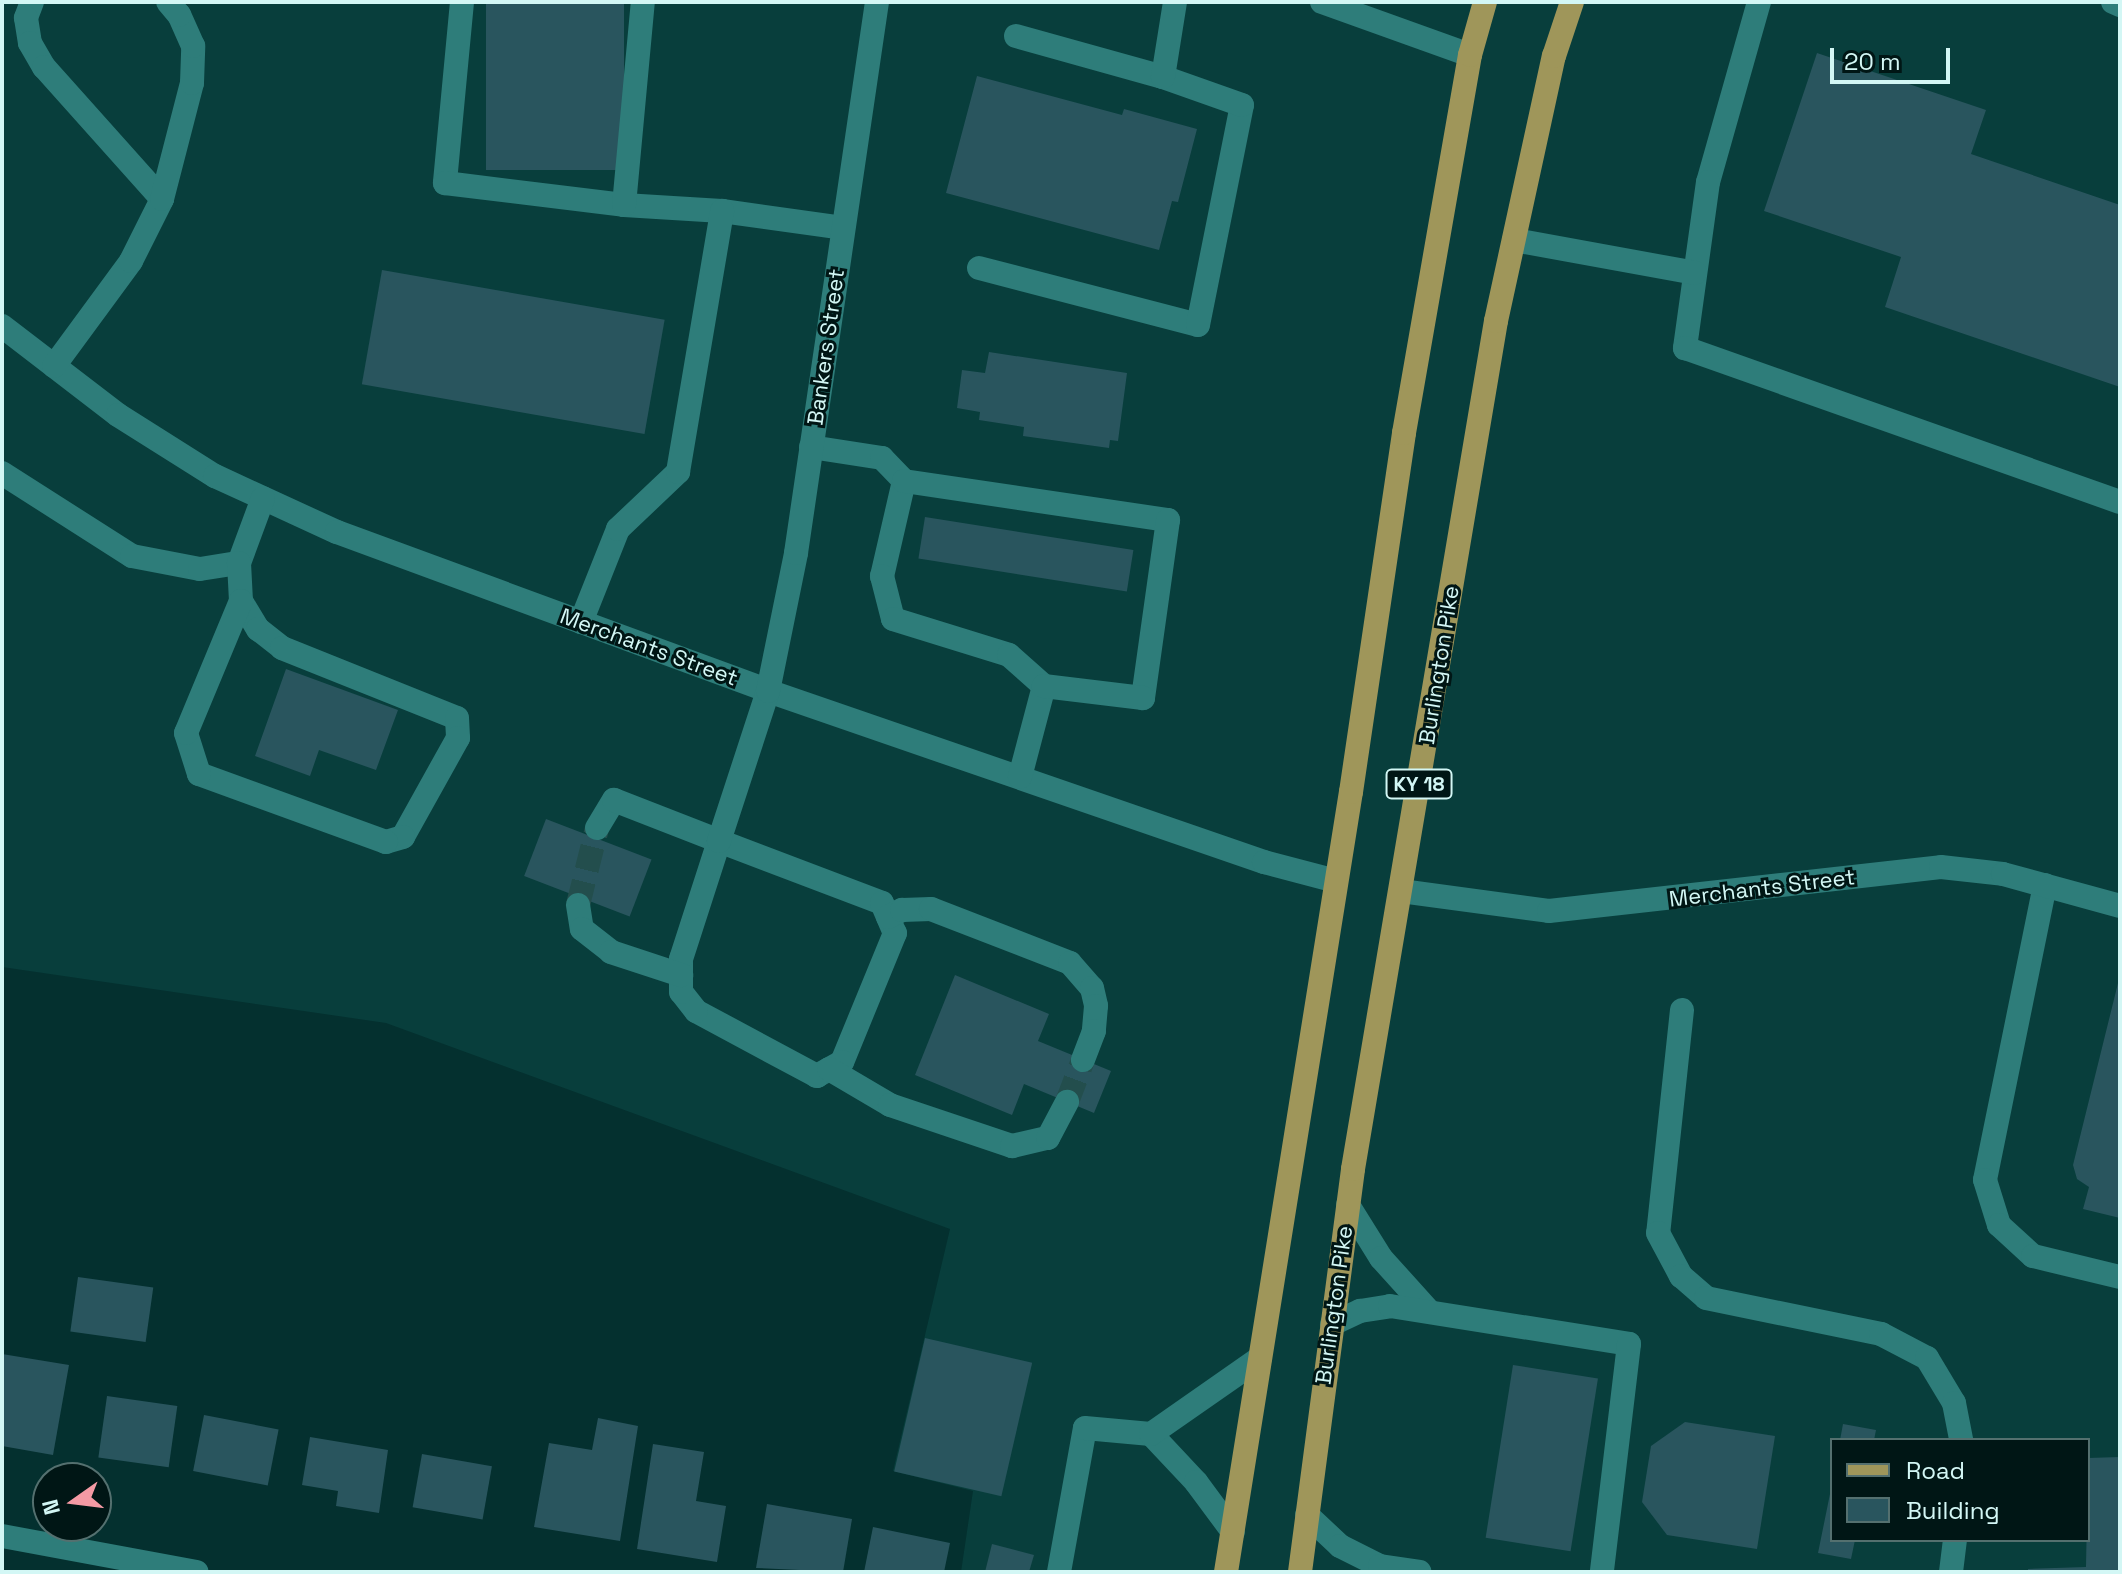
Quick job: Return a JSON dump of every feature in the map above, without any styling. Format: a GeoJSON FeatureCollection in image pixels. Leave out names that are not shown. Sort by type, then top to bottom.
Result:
{"type":"FeatureCollection","features":[{"type":"Feature","properties":{"kind":"main road","name":"KY 18"},"geometry":{"type":"LineString","coordinates":[[1226,1572],[1404,433],[1470,55],[1485,2]]}},
{"type":"Feature","properties":{"kind":"main road","name":"Burlington Pike"},"geometry":{"type":"LineString","coordinates":[[1300,1572],[1348,1205],[1496,321],[1554,56],[1572,2]]}},
{"type":"Feature","properties":{"kind":"street"},"geometry":{"type":"LineString","coordinates":[[32,2],[26,18],[30,43],[44,67],[162,199]]}},
{"type":"Feature","properties":{"kind":"street"},"geometry":{"type":"LineString","coordinates":[[54,366],[131,261],[162,199],[192,83],[193,46],[179,15],[168,2]]}},
{"type":"Feature","properties":{"kind":"street"},"geometry":{"type":"LineString","coordinates":[[462,2],[445,183],[624,205],[722,211],[843,228]]}},
{"type":"Feature","properties":{"kind":"street"},"geometry":{"type":"LineString","coordinates":[[624,205],[643,2]]}},
{"type":"Feature","properties":{"kind":"street","name":"Bankers Street"},"geometry":{"type":"LineString","coordinates":[[681,975],[681,959],[768,691],[796,553],[877,2]]}},
{"type":"Feature","properties":{"kind":"street"},"geometry":{"type":"LineString","coordinates":[[1163,77],[1175,2]]}},
{"type":"Feature","properties":{"kind":"street"},"geometry":{"type":"LineString","coordinates":[[1322,2],[1470,55]]}},
{"type":"Feature","properties":{"kind":"street"},"geometry":{"type":"LineString","coordinates":[[1759,2],[1708,182],[1685,348],[2120,502]]}},
{"type":"Feature","properties":{"kind":"street"},"geometry":{"type":"LineString","coordinates":[[2113,2],[2120,5]]}},
{"type":"Feature","properties":{"kind":"street"},"geometry":{"type":"LineString","coordinates":[[979,268],[1198,325],[1242,105],[1163,77],[1016,36]]}},
{"type":"Feature","properties":{"kind":"street"},"geometry":{"type":"LineString","coordinates":[[581,622],[618,529],[678,472],[722,211]]}},
{"type":"Feature","properties":{"kind":"street"},"geometry":{"type":"LineString","coordinates":[[1514,240],[1695,273]]}},
{"type":"Feature","properties":{"kind":"street","name":"Merchants Street"},"geometry":{"type":"LineString","coordinates":[[2,326],[118,415],[215,476],[337,532],[768,691],[1264,862],[1336,881]]}},
{"type":"Feature","properties":{"kind":"street"},"geometry":{"type":"LineString","coordinates":[[811,447],[882,458],[904,481],[1168,520],[1143,698],[1044,686],[1009,655],[893,619],[882,576],[904,481]]}},
{"type":"Feature","properties":{"kind":"street"},"geometry":{"type":"LineString","coordinates":[[2,473],[132,556],[200,569],[239,563]]}},
{"type":"Feature","properties":{"kind":"street"},"geometry":{"type":"LineString","coordinates":[[241,601],[258,629],[282,648],[457,718],[458,738],[403,837],[386,842],[199,774],[186,733],[241,601],[239,563],[263,498]]}},
{"type":"Feature","properties":{"kind":"street"},"geometry":{"type":"LineString","coordinates":[[1020,777],[1044,686]]}},
{"type":"Feature","properties":{"kind":"street"},"geometry":{"type":"LineString","coordinates":[[578,905],[582,929],[611,952],[681,975],[681,992],[696,1011],[817,1076],[842,1062],[895,933],[882,903],[614,800],[597,828]]}},
{"type":"Feature","properties":{"kind":"street","name":"Merchants Street"},"geometry":{"type":"LineString","coordinates":[[1401,891],[1549,911],[1941,867],[2003,874],[2120,906]]}},
{"type":"Feature","properties":{"kind":"street"},"geometry":{"type":"LineString","coordinates":[[2045,885],[1985,1180],[1999,1225],[2033,1256],[2120,1277]]}},
{"type":"Feature","properties":{"kind":"street"},"geometry":{"type":"LineString","coordinates":[[888,917],[902,910],[931,909],[1070,963],[1092,988],[1096,1006],[1094,1031],[1083,1060]]}},
{"type":"Feature","properties":{"kind":"street"},"geometry":{"type":"LineString","coordinates":[[1682,1010],[1658,1233],[1681,1276],[1706,1298],[1881,1334],[1927,1358],[1954,1403],[1961,1438]]}},
{"type":"Feature","properties":{"kind":"street"},"geometry":{"type":"LineString","coordinates":[[829,1069],[890,1105],[1012,1146],[1048,1138],[1067,1102]]}},
{"type":"Feature","properties":{"kind":"street"},"geometry":{"type":"LineString","coordinates":[[1348,1205],[1381,1258],[1428,1310]]}},
{"type":"Feature","properties":{"kind":"street"},"geometry":{"type":"LineString","coordinates":[[1332,1324],[1360,1311],[1390,1306],[1629,1344],[1602,1572]]}},
{"type":"Feature","properties":{"kind":"street"},"geometry":{"type":"LineString","coordinates":[[1059,1572],[1085,1428],[1151,1434],[1260,1358]]}},
{"type":"Feature","properties":{"kind":"street"},"geometry":{"type":"LineString","coordinates":[[1151,1434],[1196,1482],[1233,1532]]}},
{"type":"Feature","properties":{"kind":"street"},"geometry":{"type":"LineString","coordinates":[[1307,1515],[1340,1546],[1375,1569],[1420,1572]]}},
{"type":"Feature","properties":{"kind":"street"},"geometry":{"type":"LineString","coordinates":[[2,1536],[89,1562],[197,1572]]}},
{"type":"Feature","properties":{"kind":"street"},"geometry":{"type":"LineString","coordinates":[[1951,1572],[1955,1542]]}},
{"type":"Feature","properties":{"kind":"shaded area"},"geometry":{"type":"Polygon","coordinates":[[[2,2],[2120,2],[2120,1572],[961,1572],[973,1491],[893,1471],[950,1229],[386,1023],[2,967],[2,2]]]}},
{"type":"Feature","properties":{"kind":"building"},"geometry":{"type":"Polygon","coordinates":[[[486,2],[624,2],[624,170],[486,170],[486,2]]]}},
{"type":"Feature","properties":{"kind":"building"},"geometry":{"type":"Polygon","coordinates":[[[1817,53],[1986,110],[1971,154],[2120,205],[2120,387],[1885,307],[1901,257],[1764,211],[1817,53]]]}},
{"type":"Feature","properties":{"kind":"building"},"geometry":{"type":"Polygon","coordinates":[[[977,76],[1122,115],[1124,109],[1197,129],[1178,202],[1172,201],[1159,250],[946,193],[977,76]]]}},
{"type":"Feature","properties":{"kind":"building"},"geometry":{"type":"Polygon","coordinates":[[[382,270],[665,320],[644,434],[362,384],[382,270]]]}},
{"type":"Feature","properties":{"kind":"building"},"geometry":{"type":"Polygon","coordinates":[[[989,352],[1127,373],[1118,441],[1110,440],[1109,448],[1023,436],[1024,427],[979,420],[980,412],[957,408],[962,370],[985,373],[989,352]]]}},
{"type":"Feature","properties":{"kind":"building"},"geometry":{"type":"Polygon","coordinates":[[[925,517],[1133,550],[1127,591],[918,558],[925,517]]]}},
{"type":"Feature","properties":{"kind":"building"},"geometry":{"type":"Polygon","coordinates":[[[286,669],[398,710],[376,770],[319,750],[310,776],[255,756],[286,669]]]}},
{"type":"Feature","properties":{"kind":"building"},"geometry":{"type":"Polygon","coordinates":[[[546,819],[651,859],[630,916],[524,876],[546,819]]]}},
{"type":"Feature","properties":{"kind":"building"},"geometry":{"type":"Polygon","coordinates":[[[955,975],[1049,1014],[1038,1041],[1111,1071],[1094,1113],[1024,1084],[1012,1115],[915,1075],[955,975]]]}},
{"type":"Feature","properties":{"kind":"building"},"geometry":{"type":"Polygon","coordinates":[[[2120,975],[2120,1218],[2083,1209],[2089,1187],[2077,1179],[2073,1165],[2120,975]]]}},
{"type":"Feature","properties":{"kind":"building"},"geometry":{"type":"Polygon","coordinates":[[[78,1277],[153,1288],[146,1342],[70,1331],[78,1277]]]}},
{"type":"Feature","properties":{"kind":"building"},"geometry":{"type":"Polygon","coordinates":[[[925,1338],[1032,1363],[1001,1496],[894,1471],[925,1338]]]}},
{"type":"Feature","properties":{"kind":"building"},"geometry":{"type":"Polygon","coordinates":[[[2,1354],[69,1365],[53,1455],[2,1446],[2,1354]]]}},
{"type":"Feature","properties":{"kind":"building"},"geometry":{"type":"Polygon","coordinates":[[[1513,1365],[1598,1378],[1571,1551],[1486,1538],[1513,1365]]]}},
{"type":"Feature","properties":{"kind":"building"},"geometry":{"type":"Polygon","coordinates":[[[107,1396],[177,1406],[169,1467],[98,1457],[107,1396]]]}},
{"type":"Feature","properties":{"kind":"building"},"geometry":{"type":"Polygon","coordinates":[[[204,1415],[279,1430],[268,1485],[193,1471],[204,1415]]]}},
{"type":"Feature","properties":{"kind":"building"},"geometry":{"type":"Polygon","coordinates":[[[598,1418],[638,1426],[620,1541],[534,1527],[549,1443],[592,1450],[598,1418]]]}},
{"type":"Feature","properties":{"kind":"building"},"geometry":{"type":"Polygon","coordinates":[[[1685,1422],[1775,1436],[1757,1549],[1667,1535],[1642,1502],[1651,1446],[1685,1422]]]}},
{"type":"Feature","properties":{"kind":"building"},"geometry":{"type":"Polygon","coordinates":[[[1843,1424],[1876,1430],[1874,1438],[1840,1438],[1843,1424]]]}},
{"type":"Feature","properties":{"kind":"building"},"geometry":{"type":"Polygon","coordinates":[[[310,1437],[388,1450],[379,1513],[336,1506],[338,1491],[302,1485],[310,1437]]]}},
{"type":"Feature","properties":{"kind":"building"},"geometry":{"type":"Polygon","coordinates":[[[653,1444],[704,1452],[696,1501],[726,1506],[717,1562],[637,1549],[653,1444]]]}},
{"type":"Feature","properties":{"kind":"building"},"geometry":{"type":"Polygon","coordinates":[[[422,1454],[492,1466],[483,1520],[413,1507],[422,1454]]]}},
{"type":"Feature","properties":{"kind":"building"},"geometry":{"type":"Polygon","coordinates":[[[2120,1457],[2120,1572],[2028,1572],[2028,1569],[2086,1567],[2086,1542],[2090,1542],[2090,1458],[2120,1457]]]}},
{"type":"Feature","properties":{"kind":"building"},"geometry":{"type":"Polygon","coordinates":[[[1830,1494],[1830,1542],[1855,1542],[1851,1559],[1818,1553],[1830,1494]]]}},
{"type":"Feature","properties":{"kind":"building"},"geometry":{"type":"Polygon","coordinates":[[[767,1504],[852,1519],[843,1572],[756,1568],[767,1504]]]}},
{"type":"Feature","properties":{"kind":"building"},"geometry":{"type":"Polygon","coordinates":[[[873,1527],[950,1543],[944,1572],[864,1572],[873,1527]]]}},
{"type":"Feature","properties":{"kind":"building"},"geometry":{"type":"Polygon","coordinates":[[[992,1544],[1034,1555],[1029,1572],[985,1572],[992,1544]]]}},
{"type":"Feature","properties":{"kind":"tunnel"},"geometry":{"type":"LineString","coordinates":[[578,905],[597,828]]}},
{"type":"Feature","properties":{"kind":"tunnel"},"geometry":{"type":"LineString","coordinates":[[1067,1102],[1083,1060]]}}]}
